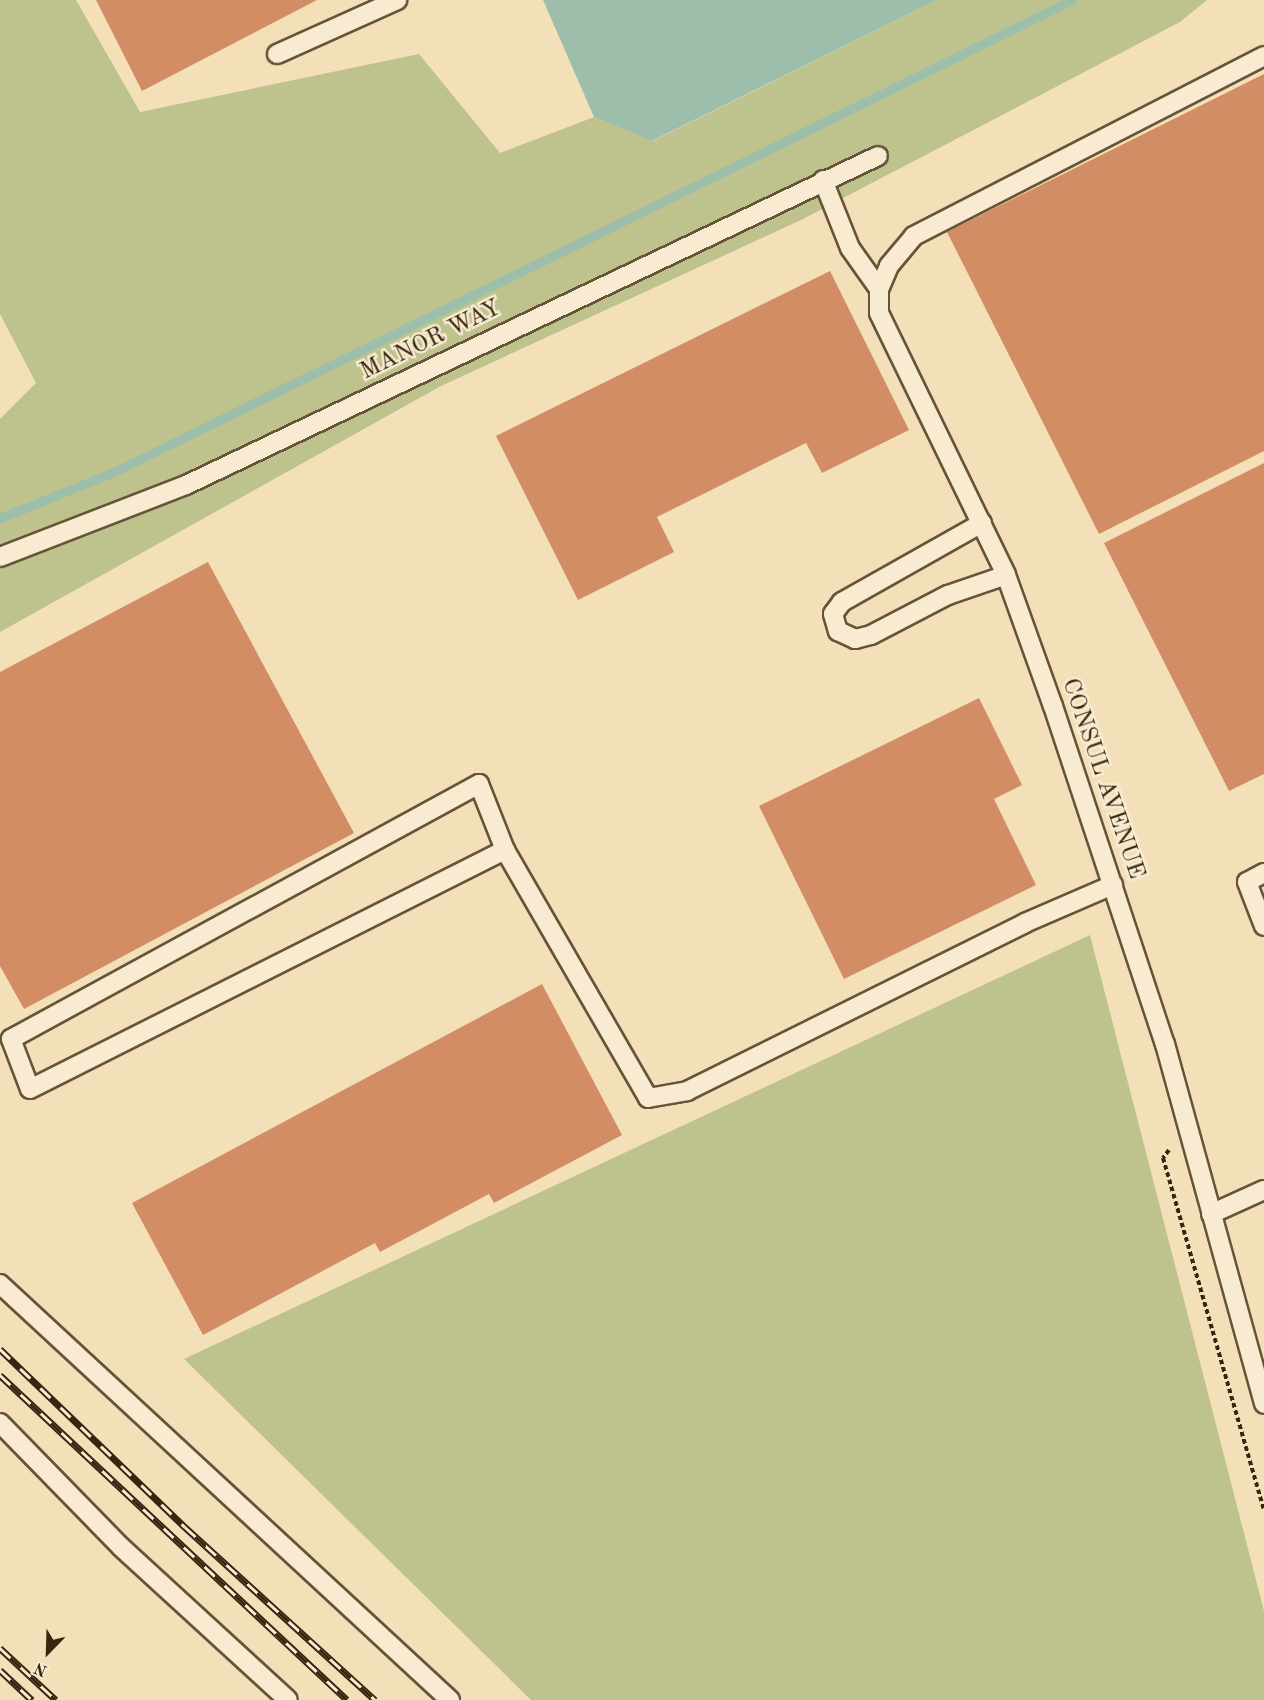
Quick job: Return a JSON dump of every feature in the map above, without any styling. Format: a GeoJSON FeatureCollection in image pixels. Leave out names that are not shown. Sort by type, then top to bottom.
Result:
{"type":"FeatureCollection","features":[{"type":"Feature","properties":{"kind":"lane"},"geometry":{"type":"LineString","coordinates":[[277,54],[397,0]]}},
{"type":"Feature","properties":{"kind":"lane"},"geometry":{"type":"LineString","coordinates":[[879,289],[889,266],[914,236],[950,215],[1264,56]]}},
{"type":"Feature","properties":{"kind":"lane","name":"MANOR WAY"},"geometry":{"type":"LineString","coordinates":[[0,557],[186,485],[823,180],[878,156]]}},
{"type":"Feature","properties":{"kind":"lane"},"geometry":{"type":"LineString","coordinates":[[823,180],[850,248],[879,289]]}},
{"type":"Feature","properties":{"kind":"lane","name":"CONSUL AVENUE"},"geometry":{"type":"LineString","coordinates":[[879,289],[879,313],[1006,575],[1113,885],[1165,1044],[1264,1404]]}},
{"type":"Feature","properties":{"kind":"lane"},"geometry":{"type":"LineString","coordinates":[[982,523],[842,602],[833,614],[838,631],[855,639],[872,635],[948,595],[1006,575]]}},
{"type":"Feature","properties":{"kind":"lane"},"geometry":{"type":"LineString","coordinates":[[505,850],[30,1089],[11,1039],[478,784],[505,850],[648,1098],[687,1091],[1025,923],[1113,885]]}},
{"type":"Feature","properties":{"kind":"lane"},"geometry":{"type":"LineString","coordinates":[[1264,873],[1247,882],[1264,926]]}},
{"type":"Feature","properties":{"kind":"lane"},"geometry":{"type":"LineString","coordinates":[[1210,1214],[1264,1190]]}},
{"type":"Feature","properties":{"kind":"lane"},"geometry":{"type":"LineString","coordinates":[[0,1284],[450,1700]]}},
{"type":"Feature","properties":{"kind":"lane"},"geometry":{"type":"LineString","coordinates":[[0,1423],[121,1547],[288,1700]]}},
{"type":"Feature","properties":{"kind":"path"},"geometry":{"type":"LineString","coordinates":[[1188,1127],[1163,1158],[1264,1510]]}},
{"type":"Feature","properties":{"kind":"green space"},"geometry":{"type":"Polygon","coordinates":[[[0,0],[76,0],[140,112],[419,54],[500,153],[594,117],[653,141],[937,0],[1207,0],[1180,22],[801,220],[441,386],[0,632],[0,419],[36,383],[0,314],[0,0]]]}},
{"type":"Feature","properties":{"kind":"green space"},"geometry":{"type":"Polygon","coordinates":[[[1090,935],[1264,1611],[1264,1700],[531,1700],[184,1359],[1090,935]]]}},
{"type":"Feature","properties":{"kind":"shaded area"},"geometry":{"type":"Polygon","coordinates":[[[543,0],[937,0],[652,141],[594,117],[543,0]]]}},
{"type":"Feature","properties":{"kind":"building"},"geometry":{"type":"Polygon","coordinates":[[[96,0],[317,0],[142,91],[96,0]]]}},
{"type":"Feature","properties":{"kind":"building"},"geometry":{"type":"Polygon","coordinates":[[[1264,74],[1264,451],[1099,534],[947,232],[1264,74]]]}},
{"type":"Feature","properties":{"kind":"building"},"geometry":{"type":"Polygon","coordinates":[[[830,271],[909,430],[822,473],[806,443],[657,517],[674,552],[578,600],[496,436],[830,271]]]}},
{"type":"Feature","properties":{"kind":"building"},"geometry":{"type":"Polygon","coordinates":[[[1264,463],[1264,774],[1229,791],[1104,543],[1264,463]]]}},
{"type":"Feature","properties":{"kind":"building"},"geometry":{"type":"Polygon","coordinates":[[[208,562],[354,833],[24,1009],[0,966],[0,672],[208,562]]]}},
{"type":"Feature","properties":{"kind":"building"},"geometry":{"type":"Polygon","coordinates":[[[979,698],[1022,785],[994,799],[1036,885],[844,979],[759,806],[979,698]]]}},
{"type":"Feature","properties":{"kind":"building"},"geometry":{"type":"Polygon","coordinates":[[[542,984],[622,1135],[494,1203],[489,1194],[380,1252],[375,1243],[203,1335],[132,1203],[542,984]]]}},
{"type":"Feature","properties":{"kind":"waterway"},"geometry":{"type":"LineString","coordinates":[[0,518],[114,472],[1072,0]]}},
{"type":"Feature","properties":{"kind":"railway"},"geometry":{"type":"LineString","coordinates":[[0,1349],[185,1527],[375,1700]]}},
{"type":"Feature","properties":{"kind":"railway"},"geometry":{"type":"LineString","coordinates":[[0,1375],[347,1700]]}},
{"type":"Feature","properties":{"kind":"railway"},"geometry":{"type":"LineString","coordinates":[[0,1648],[56,1700]]}},
{"type":"Feature","properties":{"kind":"railway"},"geometry":{"type":"LineString","coordinates":[[0,1670],[32,1700]]}}]}
